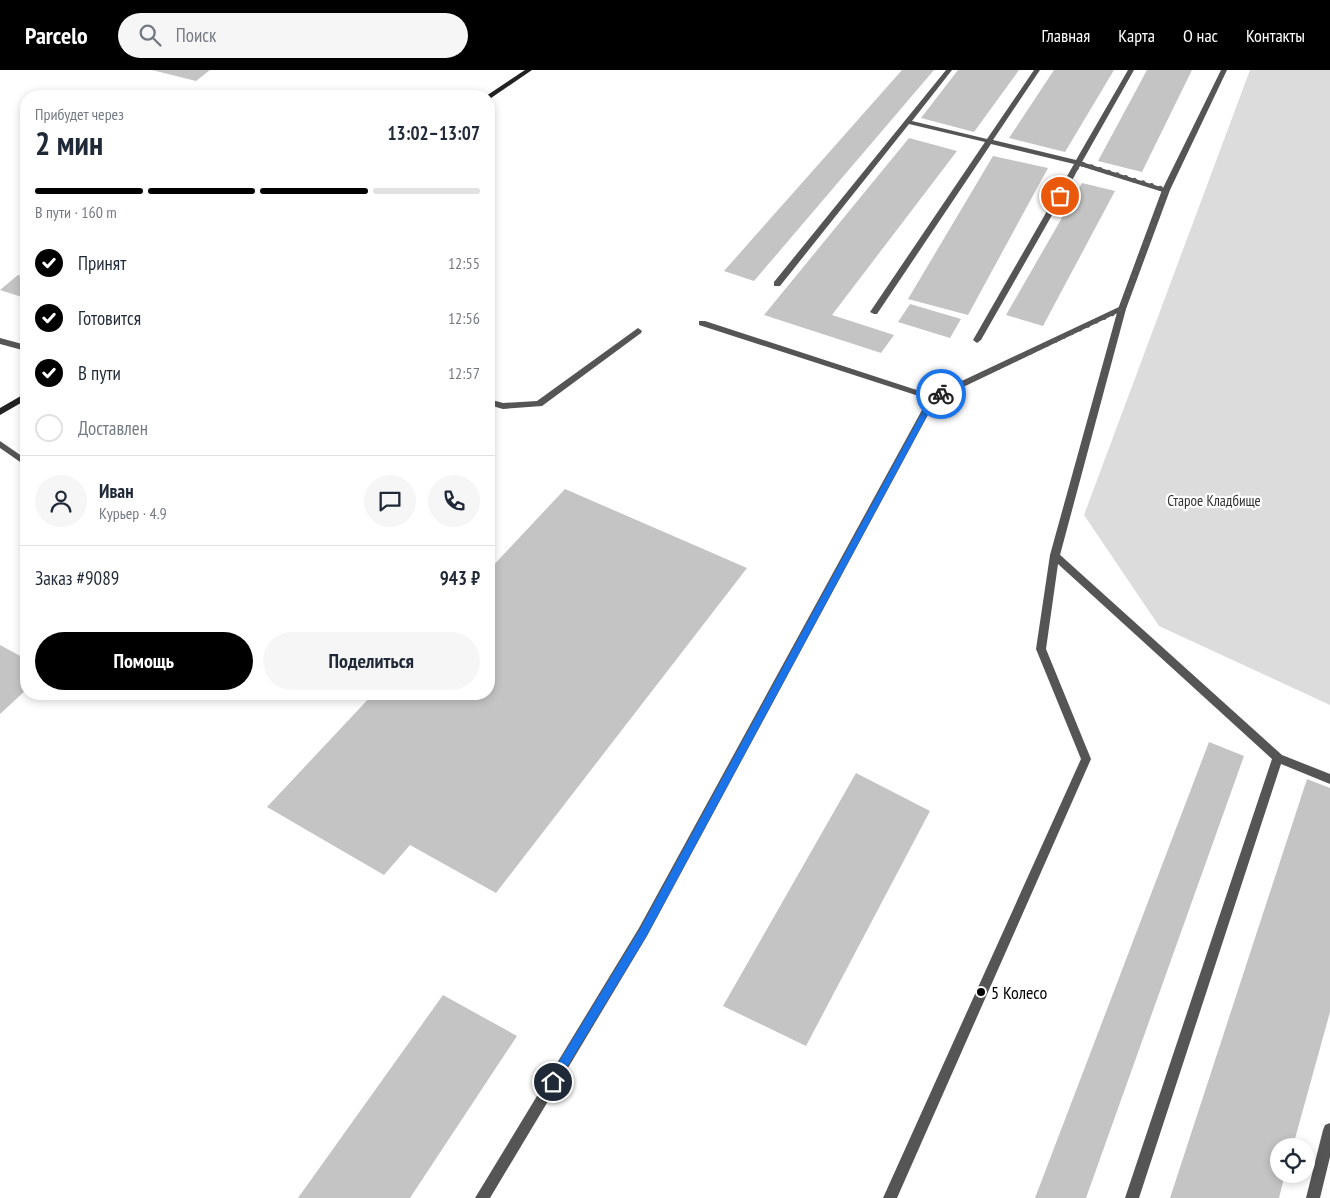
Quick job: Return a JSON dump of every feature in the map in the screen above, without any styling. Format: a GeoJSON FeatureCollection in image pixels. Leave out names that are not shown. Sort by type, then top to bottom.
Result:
{"type":"FeatureCollection","features":[{"type":"Feature","properties":{"kind":"street"},"geometry":{"type":"LineString","coordinates":[[495,93],[528,70]]}},
{"type":"Feature","properties":{"kind":"street"},"geometry":{"type":"LineString","coordinates":[[777,284],[949,70]]}},
{"type":"Feature","properties":{"kind":"street"},"geometry":{"type":"LineString","coordinates":[[874,312],[1037,70]]}},
{"type":"Feature","properties":{"kind":"street"},"geometry":{"type":"LineString","coordinates":[[977,340],[1131,70]]}},
{"type":"Feature","properties":{"kind":"street"},"geometry":{"type":"LineString","coordinates":[[890,1198],[1086,759],[1041,649],[1055,555],[1122,309],[1166,190],[1224,70]]}},
{"type":"Feature","properties":{"kind":"street"},"geometry":{"type":"LineString","coordinates":[[908,122],[1079,163],[1166,190]]}},
{"type":"Feature","properties":{"kind":"street"},"geometry":{"type":"LineString","coordinates":[[482,1198],[644,932],[933,398],[1122,309]]}},
{"type":"Feature","properties":{"kind":"street"},"geometry":{"type":"LineString","coordinates":[[702,323],[933,398]]}},
{"type":"Feature","properties":{"kind":"street"},"geometry":{"type":"LineString","coordinates":[[495,404],[503,406],[539,404],[638,331]]}},
{"type":"Feature","properties":{"kind":"street"},"geometry":{"type":"LineString","coordinates":[[0,341],[20,346]]}},
{"type":"Feature","properties":{"kind":"street"},"geometry":{"type":"LineString","coordinates":[[0,412],[20,400]]}},
{"type":"Feature","properties":{"kind":"street"},"geometry":{"type":"LineString","coordinates":[[0,444],[20,459]]}},
{"type":"Feature","properties":{"kind":"street"},"geometry":{"type":"LineString","coordinates":[[1055,555],[1278,758],[1330,779]]}},
{"type":"Feature","properties":{"kind":"street"},"geometry":{"type":"LineString","coordinates":[[1132,1198],[1278,758]]}},
{"type":"Feature","properties":{"kind":"street"},"geometry":{"type":"LineString","coordinates":[[1313,1198],[1330,1130]]}},
{"type":"Feature","properties":{"kind":"green space","name":"Старое Кладбище"},"geometry":{"type":"Polygon","coordinates":[[[1250,70],[1330,70],[1330,705],[1159,626],[1084,515],[1250,70]]]}},
{"type":"Feature","properties":{"kind":"building"},"geometry":{"type":"Polygon","coordinates":[[[152,70],[210,70],[196,81],[152,70]]]}},
{"type":"Feature","properties":{"kind":"building"},"geometry":{"type":"Polygon","coordinates":[[[902,70],[934,70],[754,281],[724,271],[902,70]]]}},
{"type":"Feature","properties":{"kind":"building"},"geometry":{"type":"Polygon","coordinates":[[[958,70],[1019,70],[974,132],[921,118],[958,70]]]}},
{"type":"Feature","properties":{"kind":"building"},"geometry":{"type":"Polygon","coordinates":[[[1054,70],[1114,70],[1065,152],[1009,138],[1054,70]]]}},
{"type":"Feature","properties":{"kind":"building"},"geometry":{"type":"Polygon","coordinates":[[[1147,70],[1192,70],[1142,172],[1098,161],[1147,70]]]}},
{"type":"Feature","properties":{"kind":"building"},"geometry":{"type":"Polygon","coordinates":[[[909,138],[957,151],[832,315],[894,335],[881,353],[764,315],[909,138]]]}},
{"type":"Feature","properties":{"kind":"building"},"geometry":{"type":"Polygon","coordinates":[[[993,156],[1048,168],[968,315],[908,299],[993,156]]]}},
{"type":"Feature","properties":{"kind":"building"},"geometry":{"type":"Polygon","coordinates":[[[1082,183],[1115,191],[1043,326],[1006,315],[1082,183]]]}},
{"type":"Feature","properties":{"kind":"building"},"geometry":{"type":"Polygon","coordinates":[[[18,275],[20,276],[20,296],[0,290],[18,275]]]}},
{"type":"Feature","properties":{"kind":"building"},"geometry":{"type":"Polygon","coordinates":[[[910,304],[961,319],[950,338],[898,322],[910,304]]]}},
{"type":"Feature","properties":{"kind":"building"},"geometry":{"type":"Polygon","coordinates":[[[565,489],[747,568],[496,893],[410,845],[384,875],[267,807],[367,700],[495,700],[495,564],[565,489]]]}},
{"type":"Feature","properties":{"kind":"building"},"geometry":{"type":"Polygon","coordinates":[[[0,645],[20,656],[20,696],[0,714],[0,645]]]}},
{"type":"Feature","properties":{"kind":"building"},"geometry":{"type":"Polygon","coordinates":[[[1209,742],[1244,756],[1086,1198],[1035,1198],[1209,742]]]}},
{"type":"Feature","properties":{"kind":"building"},"geometry":{"type":"Polygon","coordinates":[[[856,773],[930,811],[806,1046],[723,1006],[856,773]]]}},
{"type":"Feature","properties":{"kind":"building"},"geometry":{"type":"Polygon","coordinates":[[[1307,779],[1330,788],[1330,1012],[1295,1138],[1270,1138],[1270,1183],[1283,1183],[1279,1198],[1170,1198],[1307,779]]]}},
{"type":"Feature","properties":{"kind":"building"},"geometry":{"type":"Polygon","coordinates":[[[443,995],[517,1036],[410,1198],[298,1198],[443,995]]]}},
{"type":"Feature","properties":{"kind":"way so far"},"geometry":{"type":"LineString","coordinates":[[941,394],[1122,309],[1166,190],[1079,163],[1060,196]]}},
{"type":"Feature","properties":{"kind":"place","name":"5 Колесо"},"geometry":{"type":"Point","coordinates":[981,992]}},
{"type":"Feature","properties":{"kind":"route"},"geometry":{"type":"LineString","coordinates":[[553,1082],[644,932],[933,398],[941,394]]}}]}
